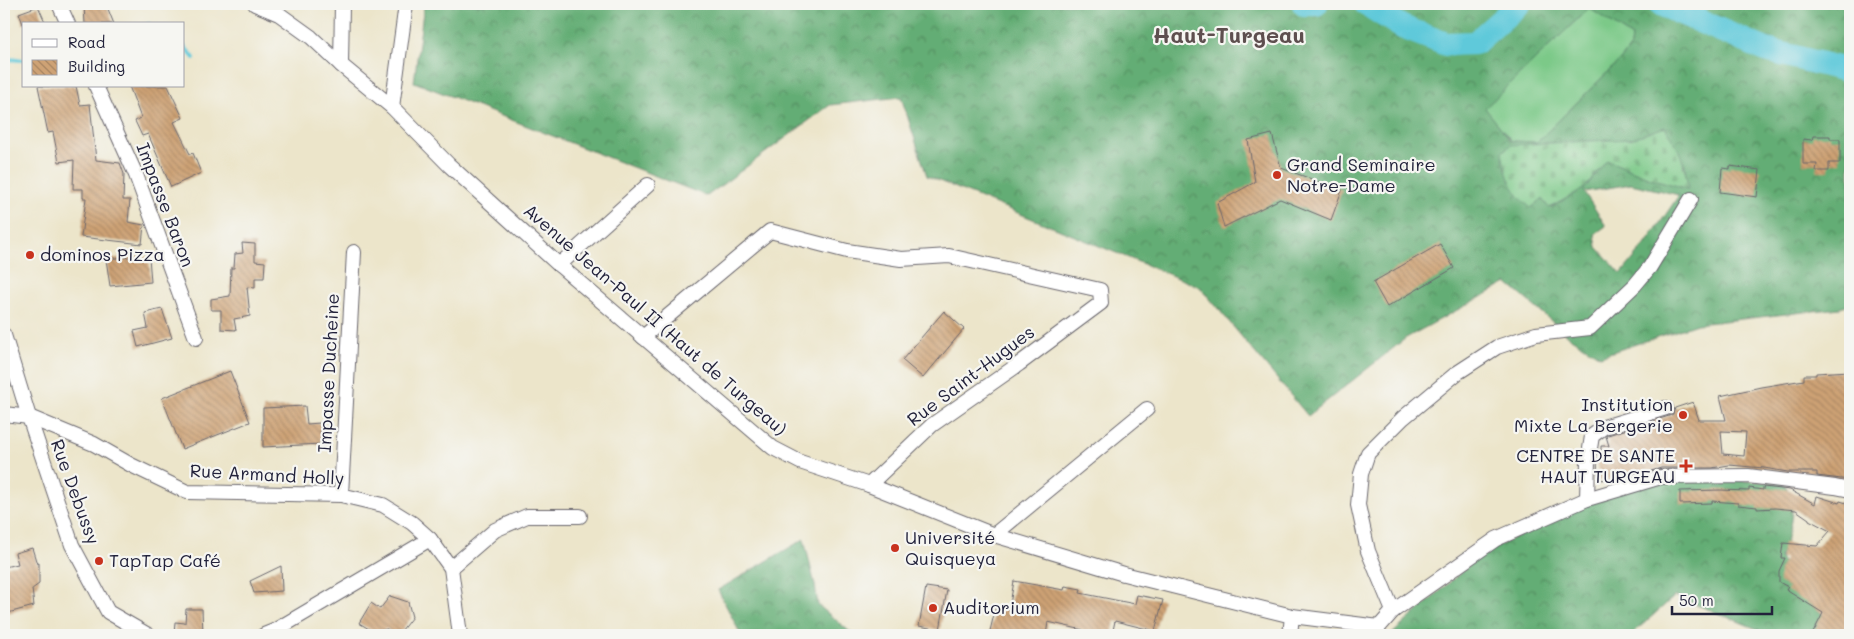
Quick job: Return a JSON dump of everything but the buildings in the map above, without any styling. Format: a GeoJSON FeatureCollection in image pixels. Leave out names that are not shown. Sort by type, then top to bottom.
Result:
{"type":"FeatureCollection","features":[{"type":"Feature","properties":{"kind":"street"},"geometry":{"type":"LineString","coordinates":[[59,4],[67,22]]}},
{"type":"Feature","properties":{"kind":"street","name":"Avenue Jean-Paul II (Haut de Turgeau)"},"geometry":{"type":"LineString","coordinates":[[255,4],[279,9],[341,65],[392,107],[449,166],[559,264],[773,448],[800,462],[869,485],[994,535],[1124,574],[1292,616],[1379,631],[1394,611],[1496,539],[1587,499],[1661,477],[1748,476],[1835,486],[1850,490]]}},
{"type":"Feature","properties":{"kind":"street"},"geometry":{"type":"LineString","coordinates":[[341,65],[342,4]]}},
{"type":"Feature","properties":{"kind":"street"},"geometry":{"type":"LineString","coordinates":[[392,107],[406,4]]}},
{"type":"Feature","properties":{"kind":"street","name":"Impasse Baron"},"geometry":{"type":"LineString","coordinates":[[97,88],[136,175],[196,338]]}},
{"type":"Feature","properties":{"kind":"street"},"geometry":{"type":"LineString","coordinates":[[559,264],[648,185]]}},
{"type":"Feature","properties":{"kind":"street"},"geometry":{"type":"LineString","coordinates":[[1394,611],[1368,551],[1358,505],[1361,474],[1368,453],[1402,418],[1457,373],[1497,347],[1536,334],[1590,328],[1635,285],[1650,267],[1691,199]]}},
{"type":"Feature","properties":{"kind":"street","name":"Rue Saint-Hugues"},"geometry":{"type":"LineString","coordinates":[[643,337],[770,231],[847,251],[901,259],[949,256],[1100,290],[1101,303],[932,425],[869,485]]}},
{"type":"Feature","properties":{"kind":"street","name":"Impasse Ducheine"},"geometry":{"type":"LineString","coordinates":[[341,495],[354,252]]}},
{"type":"Feature","properties":{"kind":"street","name":"Rue Debussy"},"geometry":{"type":"LineString","coordinates":[[4,335],[72,545],[108,612],[148,635]]}},
{"type":"Feature","properties":{"kind":"street"},"geometry":{"type":"LineString","coordinates":[[1587,499],[1588,461],[1592,436],[1604,427],[1666,408]]}},
{"type":"Feature","properties":{"kind":"street"},"geometry":{"type":"LineString","coordinates":[[994,535],[1147,409]]}},
{"type":"Feature","properties":{"kind":"street","name":"Rue Armand Holly"},"geometry":{"type":"LineString","coordinates":[[4,414],[29,417],[94,444],[131,465],[187,492],[341,495],[383,505],[412,523],[430,539],[451,568],[460,635]]}},
{"type":"Feature","properties":{"kind":"street"},"geometry":{"type":"LineString","coordinates":[[451,568],[495,530],[527,516],[580,516]]}},
{"type":"Feature","properties":{"kind":"street"},"geometry":{"type":"LineString","coordinates":[[264,635],[274,631],[430,539]]}},
{"type":"Feature","properties":{"kind":"street"},"geometry":{"type":"LineString","coordinates":[[1290,635],[1292,616]]}},
{"type":"Feature","properties":{"kind":"green space"},"geometry":{"type":"Polygon","coordinates":[[[424,4],[1850,4],[1850,305],[1840,308],[1697,324],[1600,356],[1571,338],[1507,283],[1406,338],[1308,416],[1200,287],[927,176],[901,97],[830,105],[707,196],[414,82],[424,4]],[[1589,8],[1485,108],[1511,141],[1537,142],[1621,59],[1631,46],[1632,37],[1589,8]],[[1665,127],[1630,139],[1530,144],[1542,199],[1550,208],[1585,188],[1607,160],[1650,178],[1687,189],[1685,166],[1665,127]],[[1631,184],[1584,192],[1606,226],[1595,234],[1597,247],[1621,274],[1645,245],[1679,195],[1631,184]]]}},
{"type":"Feature","properties":{"kind":"green space"},"geometry":{"type":"Polygon","coordinates":[[[1589,8],[1632,37],[1631,46],[1621,59],[1537,142],[1512,141],[1484,108],[1589,8]]]}},
{"type":"Feature","properties":{"kind":"green space"},"geometry":{"type":"Polygon","coordinates":[[[1665,127],[1681,157],[1688,189],[1650,178],[1607,160],[1585,188],[1549,208],[1542,199],[1531,208],[1519,196],[1511,183],[1502,152],[1511,145],[1630,139],[1665,127]]]}},
{"type":"Feature","properties":{"kind":"green space"},"geometry":{"type":"Polygon","coordinates":[[[1679,477],[1782,483],[1788,491],[1792,509],[1789,530],[1780,558],[1803,593],[1839,633],[1849,635],[1772,635],[1675,596],[1631,635],[1391,635],[1479,556],[1596,495],[1679,477]]]}},
{"type":"Feature","properties":{"kind":"green space"},"geometry":{"type":"Polygon","coordinates":[[[804,539],[818,605],[854,635],[741,635],[718,590],[804,539]]]}},
{"type":"Feature","properties":{"kind":"waterway"},"geometry":{"type":"LineString","coordinates":[[1304,4],[1316,4]]}},
{"type":"Feature","properties":{"kind":"waterway"},"geometry":{"type":"LineString","coordinates":[[1366,4],[1402,27],[1446,44],[1475,43],[1519,4]]}},
{"type":"Feature","properties":{"kind":"waterway"},"geometry":{"type":"LineString","coordinates":[[1660,4],[1766,50],[1850,71]]}},
{"type":"Feature","properties":{"kind":"waterway"},"geometry":{"type":"LineString","coordinates":[[185,47],[194,58]]}},
{"type":"Feature","properties":{"kind":"waterway"},"geometry":{"type":"LineString","coordinates":[[4,59],[22,60]]}},
{"type":"Feature","properties":{"kind":"place","name":"Grand Seminaire Notre-Dame"},"geometry":{"type":"Point","coordinates":[1277,175]}},
{"type":"Feature","properties":{"kind":"place","name":"dominos Pizza"},"geometry":{"type":"Point","coordinates":[30,255]}},
{"type":"Feature","properties":{"kind":"place","name":"Institution Mixte La Bergerie"},"geometry":{"type":"Point","coordinates":[1683,415]}},
{"type":"Feature","properties":{"kind":"place","name":"CENTRE DE SANTE HAUT TURGEAU"},"geometry":{"type":"Point","coordinates":[1686,466]}},
{"type":"Feature","properties":{"kind":"place","name":"Université Quisqueya"},"geometry":{"type":"Point","coordinates":[895,548]}},
{"type":"Feature","properties":{"kind":"place","name":"TapTap Café"},"geometry":{"type":"Point","coordinates":[99,561]}},
{"type":"Feature","properties":{"kind":"place","name":"Auditorium"},"geometry":{"type":"Point","coordinates":[933,608]}},
{"type":"Feature","properties":{"kind":"district","name":"Haut-Turgeau"},"geometry":{"type":"Point","coordinates":[1229,35]}}]}
